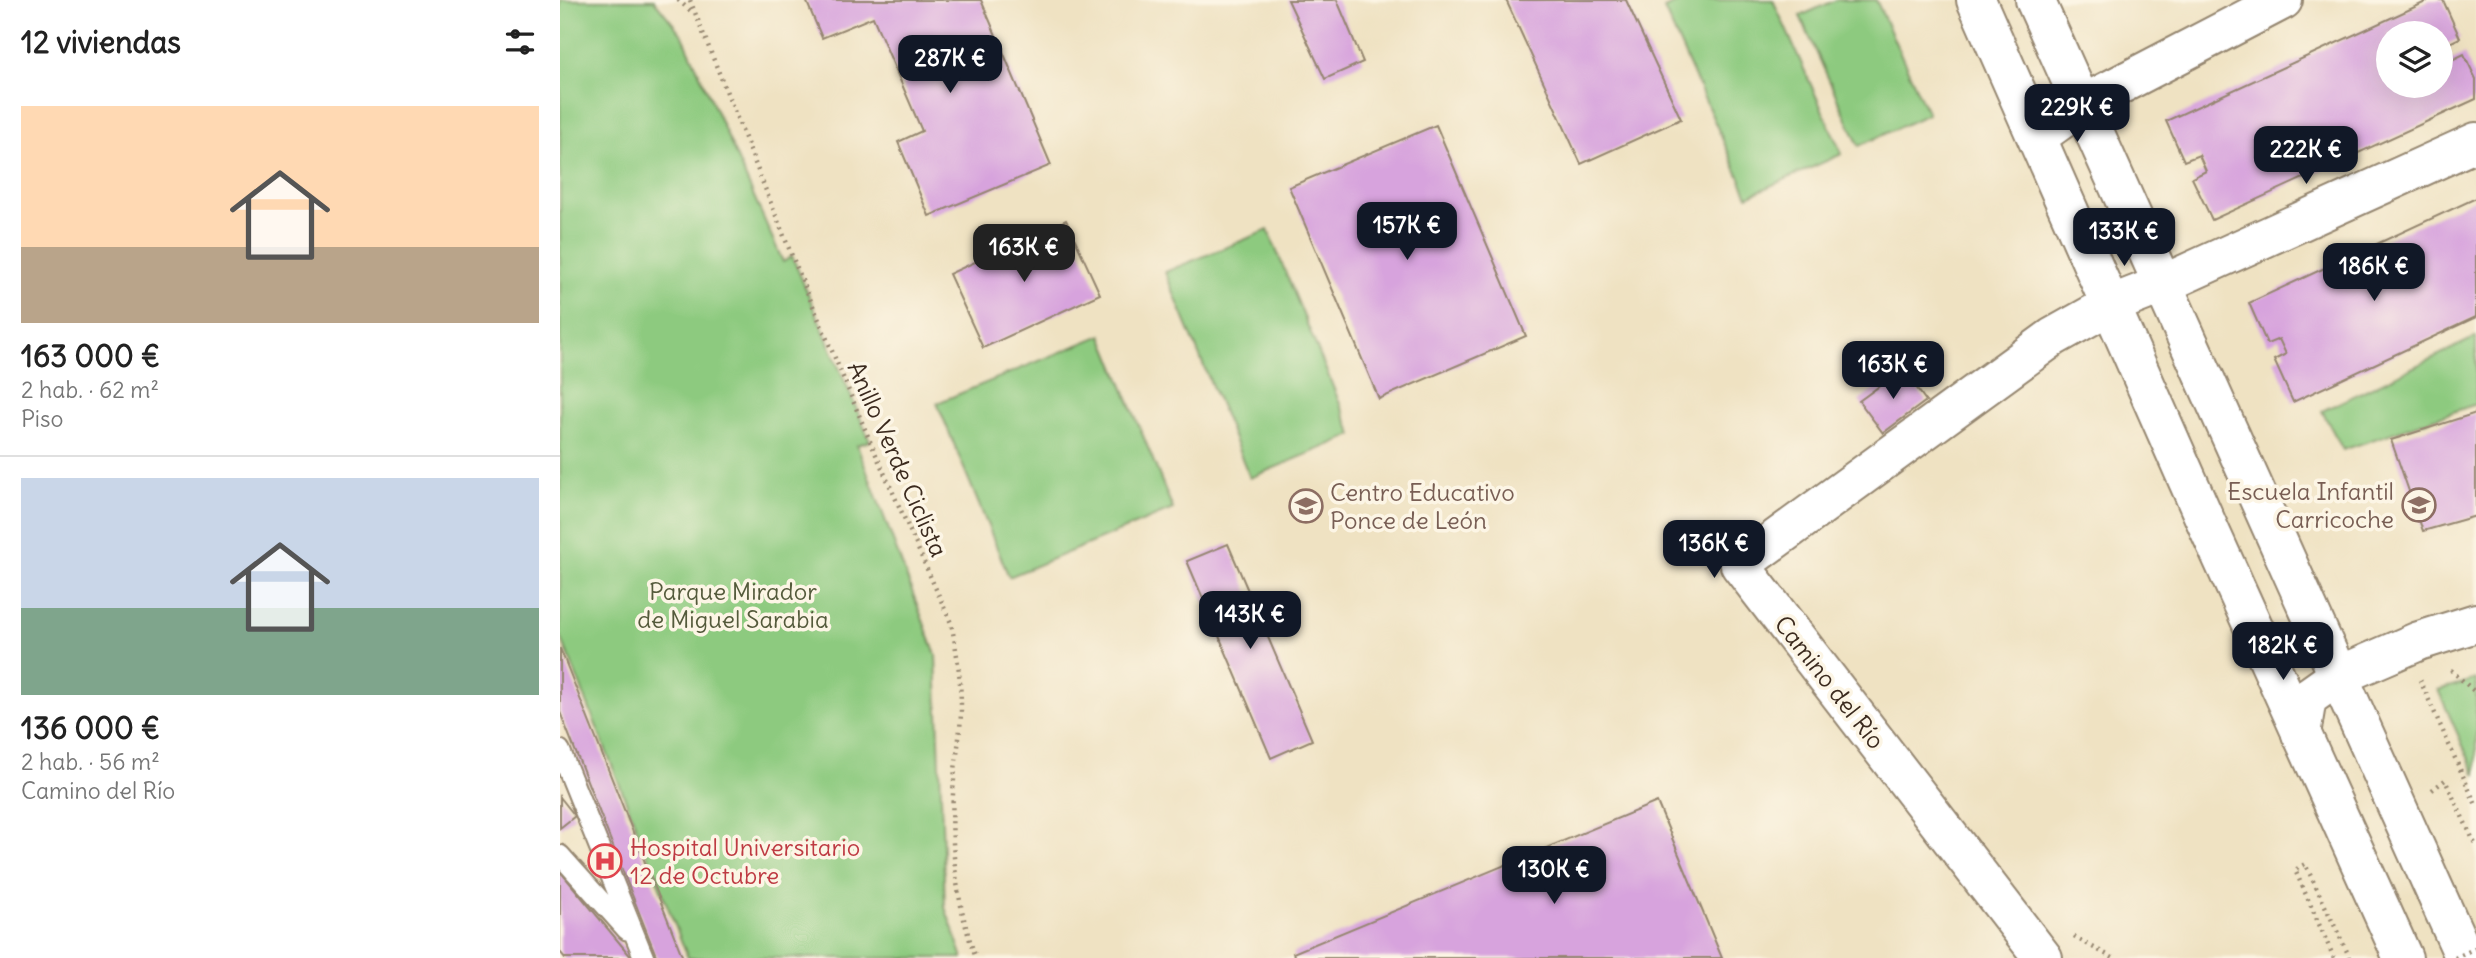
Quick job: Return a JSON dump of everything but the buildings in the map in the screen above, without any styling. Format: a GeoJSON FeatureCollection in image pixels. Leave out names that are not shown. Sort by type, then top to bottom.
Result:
{"type":"FeatureCollection","features":[{"type":"Feature","properties":{"kind":"main road"},"geometry":{"type":"LineString","coordinates":[[1976,0],[2110,306],[2403,958]]}},
{"type":"Feature","properties":{"kind":"main road"},"geometry":{"type":"LineString","coordinates":[[2035,0],[2465,958]]}},
{"type":"Feature","properties":{"kind":"main road"},"geometry":{"type":"LineString","coordinates":[[2037,137],[2083,104],[2283,0]]}},
{"type":"Feature","properties":{"kind":"main road"},"geometry":{"type":"LineString","coordinates":[[2110,306],[2476,142]]}},
{"type":"Feature","properties":{"kind":"main road","name":"Camino del Río"},"geometry":{"type":"LineString","coordinates":[[2043,958],[1740,565],[2053,337],[2110,306]]}},
{"type":"Feature","properties":{"kind":"main road"},"geometry":{"type":"LineString","coordinates":[[2301,734],[2307,698],[2338,676],[2405,647],[2476,623]]}},
{"type":"Feature","properties":{"kind":"lane"},"geometry":{"type":"LineString","coordinates":[[560,750],[640,949]]}},
{"type":"Feature","properties":{"kind":"lane"},"geometry":{"type":"LineString","coordinates":[[560,855],[640,949]]}},
{"type":"Feature","properties":{"kind":"path","name":"Anillo Verde Ciclista"},"geometry":{"type":"LineString","coordinates":[[678,0],[694,13],[792,256],[951,623],[957,650],[961,710],[953,795],[953,838],[961,900],[976,958]]}},
{"type":"Feature","properties":{"kind":"path"},"geometry":{"type":"LineString","coordinates":[[690,0],[694,13]]}},
{"type":"Feature","properties":{"kind":"path"},"geometry":{"type":"LineString","coordinates":[[2405,647],[2476,805]]}},
{"type":"Feature","properties":{"kind":"path"},"geometry":{"type":"LineString","coordinates":[[2437,801],[2431,789],[2445,780],[2476,846]]}},
{"type":"Feature","properties":{"kind":"path"},"geometry":{"type":"LineString","coordinates":[[2334,958],[2295,870],[2305,864],[2350,958]]}},
{"type":"Feature","properties":{"kind":"path"},"geometry":{"type":"LineString","coordinates":[[2455,958],[2476,948]]}},
{"type":"Feature","properties":{"kind":"green space","name":"Parque Mirador de Miguel Sarabia"},"geometry":{"type":"Polygon","coordinates":[[[560,0],[654,0],[683,36],[783,262],[792,256],[870,441],[857,445],[936,655],[945,907],[963,958],[688,958],[560,634],[560,0]]]}},
{"type":"Feature","properties":{"kind":"green space"},"geometry":{"type":"Polygon","coordinates":[[[1683,0],[1773,0],[1842,154],[1748,196],[1664,9],[1683,0]]]}},
{"type":"Feature","properties":{"kind":"green space"},"geometry":{"type":"Polygon","coordinates":[[[1836,0],[1876,0],[1928,114],[1859,146],[1800,16],[1836,0]]]}},
{"type":"Feature","properties":{"kind":"green space"},"geometry":{"type":"Polygon","coordinates":[[[1268,230],[1353,435],[1250,478],[1165,272],[1268,230]]]}},
{"type":"Feature","properties":{"kind":"green space"},"geometry":{"type":"Polygon","coordinates":[[[1102,335],[1173,509],[1009,577],[937,403],[1102,335]]]}},
{"type":"Feature","properties":{"kind":"green space"},"geometry":{"type":"Polygon","coordinates":[[[2476,337],[2476,404],[2343,450],[2322,411],[2476,337]]]}},
{"type":"Feature","properties":{"kind":"green space"},"geometry":{"type":"Polygon","coordinates":[[[2476,679],[2476,775],[2438,690],[2476,679]]]}},
{"type":"Feature","properties":{"kind":"place","name":"Escuela Infantil Carricoche"},"geometry":{"type":"Point","coordinates":[2419,505]}},
{"type":"Feature","properties":{"kind":"place","name":"Centro Educativo Ponce de León"},"geometry":{"type":"Point","coordinates":[1306,506]}},
{"type":"Feature","properties":{"kind":"place","name":"Hospital Universitario 12 de Octubre"},"geometry":{"type":"Point","coordinates":[605,861]}}]}
